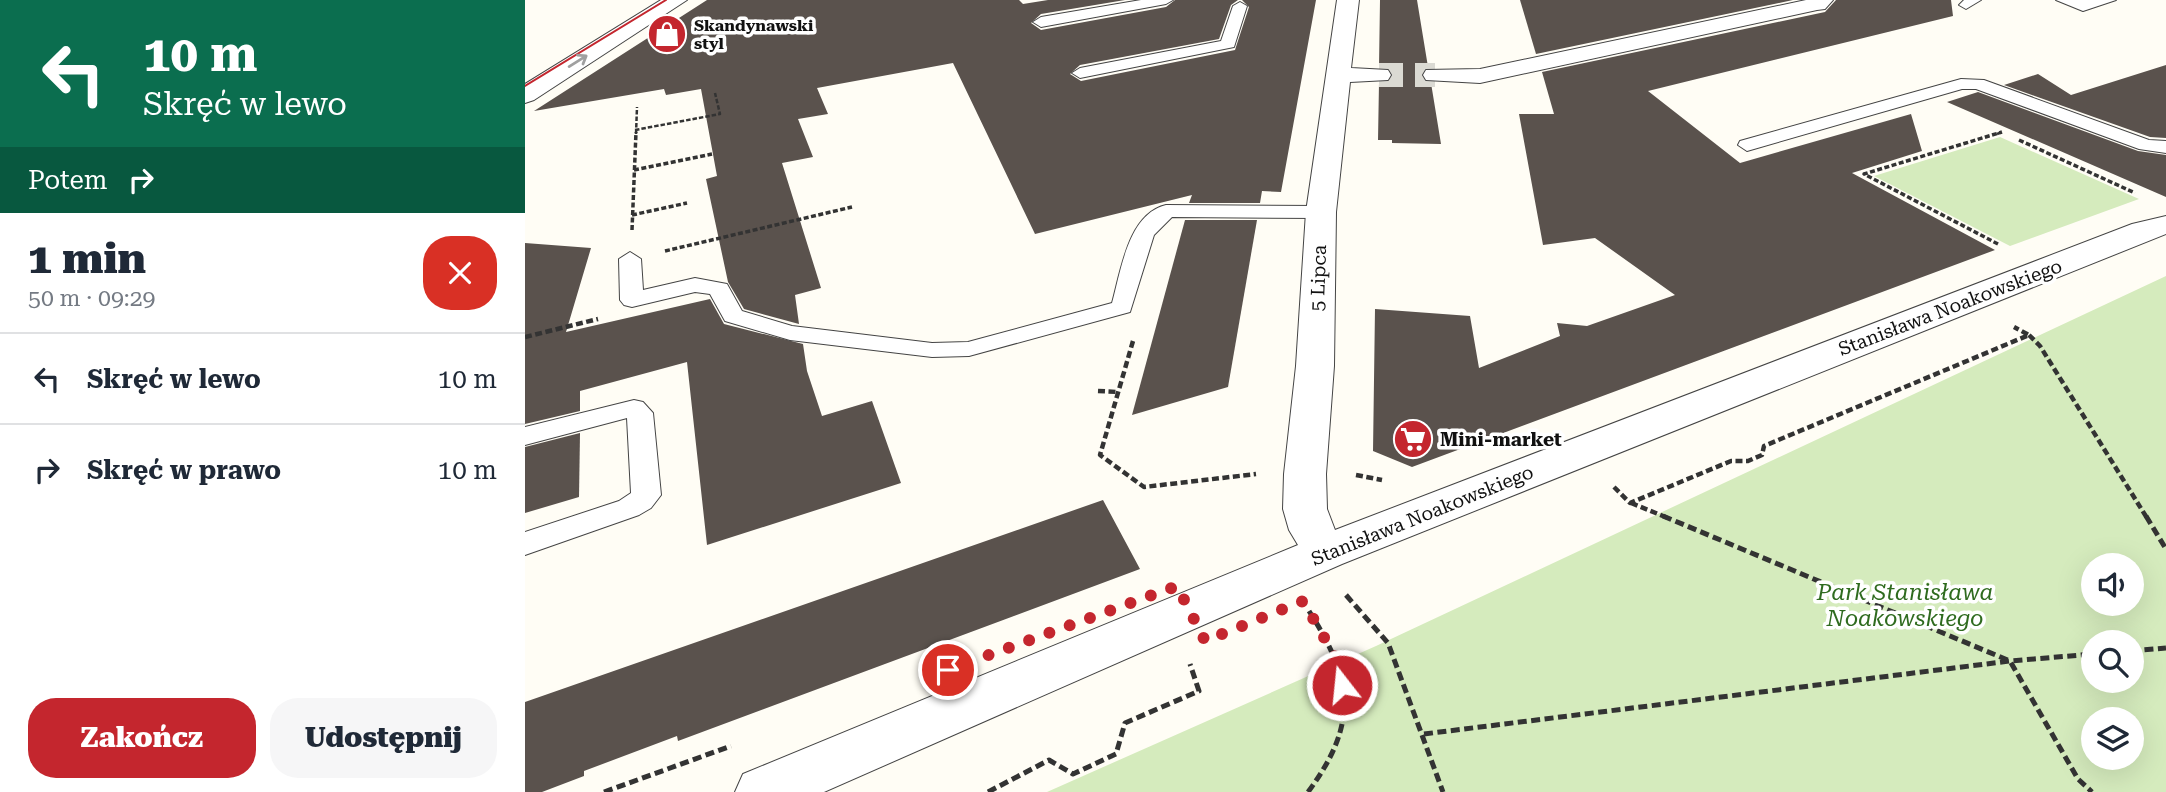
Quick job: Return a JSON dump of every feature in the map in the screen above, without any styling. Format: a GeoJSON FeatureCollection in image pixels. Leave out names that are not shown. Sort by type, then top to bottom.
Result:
{"type":"FeatureCollection","features":[{"type":"Feature","properties":{"kind":"street"},"geometry":{"type":"LineString","coordinates":[[525,70],[646,0]]}},
{"type":"Feature","properties":{"kind":"street"},"geometry":{"type":"LineString","coordinates":[[525,95],[676,0]]}},
{"type":"Feature","properties":{"kind":"street","name":"5 Lipca"},"geometry":{"type":"LineString","coordinates":[[1327,552],[1311,530],[1305,509],[1315,366],[1321,212],[1348,0]]}},
{"type":"Feature","properties":{"kind":"street"},"geometry":{"type":"LineString","coordinates":[[1677,34],[1668,24],[1672,17],[1751,0]]}},
{"type":"Feature","properties":{"kind":"street"},"geometry":{"type":"LineString","coordinates":[[1434,75],[1480,76],[1817,4],[1822,0]]}},
{"type":"Feature","properties":{"kind":"street"},"geometry":{"type":"LineString","coordinates":[[1339,75],[1379,75]]}},
{"type":"Feature","properties":{"kind":"street","name":"Stanisława Noakowskiego"},"geometry":{"type":"LineString","coordinates":[[764,792],[1327,552],[2143,231],[2155,211]]}},
{"type":"Feature","properties":{"kind":"lane"},"geometry":{"type":"LineString","coordinates":[[1041,22],[1166,0]]}},
{"type":"Feature","properties":{"kind":"lane"},"geometry":{"type":"LineString","coordinates":[[2063,0],[2083,7],[2109,0]]}},
{"type":"Feature","properties":{"kind":"lane"},"geometry":{"type":"LineString","coordinates":[[1080,73],[1227,44],[1240,6]]}},
{"type":"Feature","properties":{"kind":"lane"},"geometry":{"type":"LineString","coordinates":[[1747,145],[1961,85],[1978,84],[2146,145],[2166,147]]}},
{"type":"Feature","properties":{"kind":"lane"},"geometry":{"type":"LineString","coordinates":[[631,259],[632,300],[695,285],[719,289],[733,316],[790,333],[932,350],[969,348],[1122,307],[1144,233],[1166,211],[1321,212]]}},
{"type":"Feature","properties":{"kind":"lane"},"geometry":{"type":"LineString","coordinates":[[525,436],[634,408],[640,413],[646,495],[629,508],[525,544]]}},
{"type":"Feature","properties":{"kind":"path"},"geometry":{"type":"LineString","coordinates":[[635,130],[720,114],[715,93]]}},
{"type":"Feature","properties":{"kind":"path"},"geometry":{"type":"LineString","coordinates":[[636,107],[631,259],[852,207]]}},
{"type":"Feature","properties":{"kind":"path"},"geometry":{"type":"LineString","coordinates":[[1987,129],[1994,132]]}},
{"type":"Feature","properties":{"kind":"path"},"geometry":{"type":"LineString","coordinates":[[1999,245],[1864,174],[1999,130],[2064,160],[2155,211]]}},
{"type":"Feature","properties":{"kind":"path"},"geometry":{"type":"LineString","coordinates":[[634,170],[712,154]]}},
{"type":"Feature","properties":{"kind":"path"},"geometry":{"type":"LineString","coordinates":[[2064,160],[2072,156]]}},
{"type":"Feature","properties":{"kind":"path"},"geometry":{"type":"LineString","coordinates":[[1903,157],[1909,160]]}},
{"type":"Feature","properties":{"kind":"path"},"geometry":{"type":"LineString","coordinates":[[1865,167],[1873,171]]}},
{"type":"Feature","properties":{"kind":"path"},"geometry":{"type":"LineString","coordinates":[[1875,185],[1881,183]]}},
{"type":"Feature","properties":{"kind":"path"},"geometry":{"type":"LineString","coordinates":[[632,215],[687,203]]}},
{"type":"Feature","properties":{"kind":"path"},"geometry":{"type":"LineString","coordinates":[[525,337],[604,318],[632,300]]}},
{"type":"Feature","properties":{"kind":"path"},"geometry":{"type":"LineString","coordinates":[[1967,300],[2029,335],[2041,346],[2166,549]]}},
{"type":"Feature","properties":{"kind":"path"},"geometry":{"type":"LineString","coordinates":[[1630,503],[1731,461],[1748,461],[1762,455],[1764,446],[2029,335]]}},
{"type":"Feature","properties":{"kind":"path"},"geometry":{"type":"LineString","coordinates":[[1134,338],[1100,455],[1144,487],[1255,474]]}},
{"type":"Feature","properties":{"kind":"path"},"geometry":{"type":"LineString","coordinates":[[1098,391],[1118,392]]}},
{"type":"Feature","properties":{"kind":"path"},"geometry":{"type":"LineString","coordinates":[[1255,487],[1257,461]]}},
{"type":"Feature","properties":{"kind":"path"},"geometry":{"type":"LineString","coordinates":[[1602,481],[1630,503],[2010,661],[2078,779],[2092,792]]}},
{"type":"Feature","properties":{"kind":"path"},"geometry":{"type":"LineString","coordinates":[[1327,552],[1338,586],[1388,643],[1424,734],[1443,792]]}},
{"type":"Feature","properties":{"kind":"path"},"geometry":{"type":"LineString","coordinates":[[1303,601],[1340,665],[1345,705],[1332,756],[1308,792]]}},
{"type":"Feature","properties":{"kind":"path"},"geometry":{"type":"LineString","coordinates":[[988,792],[1049,760],[1073,774],[1117,754],[1125,723],[1199,691],[1187,654],[1193,645],[1205,641],[1191,611]]}},
{"type":"Feature","properties":{"kind":"path"},"geometry":{"type":"LineString","coordinates":[[2144,650],[2166,648]]}},
{"type":"Feature","properties":{"kind":"path"},"geometry":{"type":"LineString","coordinates":[[1424,734],[2010,661],[2081,655]]}},
{"type":"Feature","properties":{"kind":"path"},"geometry":{"type":"LineString","coordinates":[[604,792],[743,742]]}},
{"type":"Feature","properties":{"kind":"green space"},"geometry":{"type":"Polygon","coordinates":[[[2000,137],[2139,199],[2010,246],[1874,176],[2000,137]]]}},
{"type":"Feature","properties":{"kind":"green space","name":"Park Stanisława Noakowskiego"},"geometry":{"type":"Polygon","coordinates":[[[2166,276],[2166,792],[1047,792],[1376,646],[2166,276]]]}},
{"type":"Feature","properties":{"kind":"building"},"geometry":{"type":"Polygon","coordinates":[[[707,0],[1019,0],[1023,4],[1048,0],[1125,0],[1041,14],[1031,23],[1041,30],[1166,7],[1175,0],[1238,0],[1231,5],[1219,39],[1080,65],[1070,74],[1081,81],[1235,50],[1249,7],[1242,0],[1316,0],[1281,192],[1262,191],[1260,203],[1189,203],[1192,195],[1035,234],[953,63],[817,88],[828,114],[798,119],[813,157],[782,163],[821,288],[795,295],[799,324],[744,309],[728,282],[706,179],[717,176],[701,89],[666,95],[664,89],[534,111],[707,0]]]}},
{"type":"Feature","properties":{"kind":"building"},"geometry":{"type":"Polygon","coordinates":[[[1380,0],[1417,0],[1428,67],[1421,76],[1424,81],[1431,83],[1441,144],[1392,143],[1392,140],[1378,140],[1379,83],[1388,83],[1393,76],[1390,69],[1379,67],[1380,0]]]}},
{"type":"Feature","properties":{"kind":"building"},"geometry":{"type":"Polygon","coordinates":[[[1520,0],[1793,0],[1536,54],[1520,0]]]}},
{"type":"Feature","properties":{"kind":"building"},"geometry":{"type":"Polygon","coordinates":[[[1836,0],[1951,0],[1953,16],[1648,91],[1740,163],[1911,114],[1922,151],[1852,173],[1995,250],[1412,467],[1373,451],[1375,309],[1470,316],[1479,368],[1560,336],[1557,323],[1587,326],[1675,295],[1595,238],[1543,245],[1519,114],[1554,114],[1542,72],[1825,12],[1836,0]]]}},
{"type":"Feature","properties":{"kind":"building"},"geometry":{"type":"Polygon","coordinates":[[[2166,65],[2166,138],[2150,137],[2004,85],[2038,74],[2071,95],[2166,65]]]}},
{"type":"Feature","properties":{"kind":"building"},"geometry":{"type":"Polygon","coordinates":[[[1978,92],[2138,151],[2166,155],[2166,197],[1947,102],[1978,92]]]}},
{"type":"Feature","properties":{"kind":"building"},"geometry":{"type":"Polygon","coordinates":[[[1185,220],[1257,220],[1228,387],[1132,415],[1185,220]]]}},
{"type":"Feature","properties":{"kind":"building"},"geometry":{"type":"Polygon","coordinates":[[[525,243],[591,248],[566,332],[710,299],[724,324],[803,344],[807,371],[822,416],[872,401],[901,483],[707,545],[687,362],[580,391],[580,411],[525,424],[525,243]]]}},
{"type":"Feature","properties":{"kind":"building"},"geometry":{"type":"Polygon","coordinates":[[[580,433],[579,497],[525,513],[525,447],[580,433]]]}},
{"type":"Feature","properties":{"kind":"building"},"geometry":{"type":"Polygon","coordinates":[[[1103,500],[1140,569],[678,741],[677,736],[584,771],[584,776],[542,792],[525,792],[525,702],[1103,500]]]}},
{"type":"Feature","properties":{"kind":"tunnel"},"geometry":{"type":"LineString","coordinates":[[1379,75],[1435,75]]}},
{"type":"Feature","properties":{"kind":"tram line"},"geometry":{"type":"LineString","coordinates":[[525,86],[666,0]]}},
{"type":"Feature","properties":{"kind":"place","name":"Skandynawski styl"},"geometry":{"type":"Point","coordinates":[667,34]}},
{"type":"Feature","properties":{"kind":"place","name":"Mini-market"},"geometry":{"type":"Point","coordinates":[1413,439]}},
{"type":"Feature","properties":{"kind":"route"},"geometry":{"type":"LineString","coordinates":[[948,670],[1177,586],[1205,641],[1303,601],[1340,665],[1342,685]]}}]}
